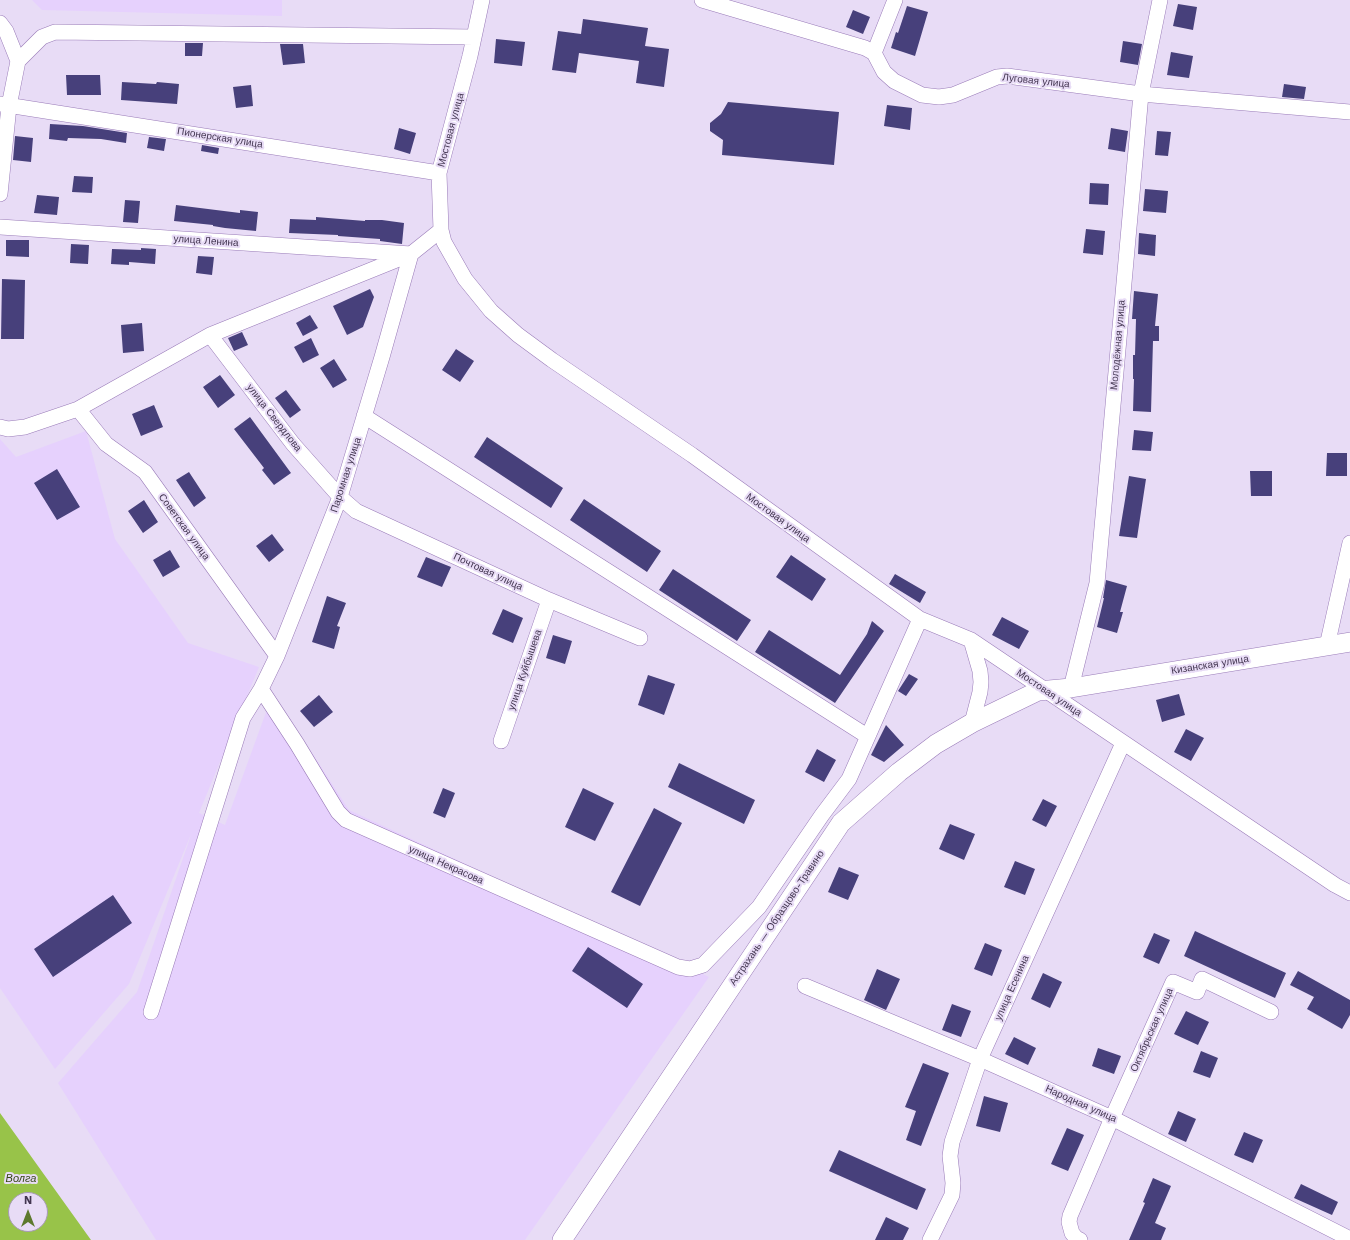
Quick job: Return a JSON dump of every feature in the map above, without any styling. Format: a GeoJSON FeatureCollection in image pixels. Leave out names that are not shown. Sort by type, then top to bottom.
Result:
{"type":"FeatureCollection","features":[{"type":"Feature","properties":{"kind":"street","name":"Мостовая улица"},"geometry":{"type":"LineString","coordinates":[[482,0],[439,173],[441,230],[447,247],[465,279],[492,311],[518,335],[552,360],[692,455],[920,619],[971,640],[1335,885],[1350,893]]}},
{"type":"Feature","properties":{"kind":"street"},"geometry":{"type":"LineString","coordinates":[[702,0],[865,48],[874,53],[895,0]]}},
{"type":"Feature","properties":{"kind":"street","name":"Молодёжная улица"},"geometry":{"type":"LineString","coordinates":[[1071,688],[1097,583],[1141,94],[1160,0]]}},
{"type":"Feature","properties":{"kind":"street"},"geometry":{"type":"LineString","coordinates":[[0,23],[6,31],[18,61]]}},
{"type":"Feature","properties":{"kind":"street"},"geometry":{"type":"LineString","coordinates":[[0,194],[4,105],[18,61],[42,37],[55,32],[474,37]]}},
{"type":"Feature","properties":{"kind":"street","name":"Луговая улица"},"geometry":{"type":"LineString","coordinates":[[874,53],[884,72],[894,81],[922,95],[930,96],[939,97],[952,95],[997,77],[1007,76],[1141,94],[1350,112]]}},
{"type":"Feature","properties":{"kind":"street","name":"Пионерская улица"},"geometry":{"type":"LineString","coordinates":[[4,105],[439,173]]}},
{"type":"Feature","properties":{"kind":"street","name":"улица Ленина"},"geometry":{"type":"LineString","coordinates":[[0,227],[411,254]]}},
{"type":"Feature","properties":{"kind":"street"},"geometry":{"type":"LineString","coordinates":[[0,427],[8,429],[25,428],[78,409],[210,335],[411,254],[441,230]]}},
{"type":"Feature","properties":{"kind":"street","name":"Паромная улица"},"geometry":{"type":"LineString","coordinates":[[151,1012],[243,718],[261,689],[277,656],[340,497],[411,254]]}},
{"type":"Feature","properties":{"kind":"street","name":"улица Свердлова"},"geometry":{"type":"LineString","coordinates":[[210,335],[293,444],[340,497]]}},
{"type":"Feature","properties":{"kind":"street","name":"Советская улица"},"geometry":{"type":"LineString","coordinates":[[78,409],[106,444],[145,472],[277,656]]}},
{"type":"Feature","properties":{"kind":"street"},"geometry":{"type":"LineString","coordinates":[[364,416],[868,736],[920,619]]}},
{"type":"Feature","properties":{"kind":"street","name":"Почтовая улица"},"geometry":{"type":"LineString","coordinates":[[340,497],[356,511],[549,600],[640,638]]}},
{"type":"Feature","properties":{"kind":"street"},"geometry":{"type":"LineString","coordinates":[[1327,646],[1350,543]]}},
{"type":"Feature","properties":{"kind":"street","name":"улица Куйбышева"},"geometry":{"type":"LineString","coordinates":[[501,741],[549,600]]}},
{"type":"Feature","properties":{"kind":"street"},"geometry":{"type":"LineString","coordinates":[[971,640],[980,671],[981,682],[972,723]]}},
{"type":"Feature","properties":{"kind":"street","name":"Кизанская улица"},"geometry":{"type":"LineString","coordinates":[[1071,688],[1350,642]]}},
{"type":"Feature","properties":{"kind":"street","name":"Астрахань — Образцово-Травино"},"geometry":{"type":"LineString","coordinates":[[562,1240],[841,823],[899,772],[930,748],[972,723],[1038,691],[1071,688]]}},
{"type":"Feature","properties":{"kind":"street","name":"улица Некрасова"},"geometry":{"type":"LineString","coordinates":[[261,689],[297,744],[338,812],[346,820],[678,967],[690,970],[704,965],[759,907],[822,815],[849,779],[868,736]]}},
{"type":"Feature","properties":{"kind":"street","name":"улица Есенина"},"geometry":{"type":"LineString","coordinates":[[930,1240],[952,1195],[953,1183],[950,1156],[952,1142],[980,1059],[1123,743]]}},
{"type":"Feature","properties":{"kind":"street","name":"Октябрьская улица"},"geometry":{"type":"LineString","coordinates":[[1112,1118],[1173,982],[1197,992],[1202,979],[1271,1012]]}},
{"type":"Feature","properties":{"kind":"street","name":"Народная улица"},"geometry":{"type":"LineString","coordinates":[[805,986],[980,1059],[1112,1118],[1350,1239]]}},
{"type":"Feature","properties":{"kind":"street"},"geometry":{"type":"LineString","coordinates":[[1080,1240],[1072,1233],[1069,1222],[1070,1216],[1112,1118]]}},
{"type":"Feature","properties":{"kind":"shaded area"},"geometry":{"type":"Polygon","coordinates":[[[32,0],[282,0],[282,16],[42,10],[32,0]]]}},
{"type":"Feature","properties":{"kind":"shaded area"},"geometry":{"type":"Polygon","coordinates":[[[86,431],[115,539],[188,643],[259,667],[199,813],[225,825],[273,693],[349,810],[709,977],[525,1240],[156,1240],[58,1083],[137,992],[192,832],[129,984],[55,1069],[0,988],[0,439],[16,457],[86,431]]]}},
{"type":"Feature","properties":{"kind":"water","name":"Волга"},"geometry":{"type":"Polygon","coordinates":[[[0,1113],[91,1240],[0,1240],[0,1113]]]}},
{"type":"Feature","properties":{"kind":"building"},"geometry":{"type":"Polygon","coordinates":[[[1178,4],[1197,7],[1193,30],[1173,26],[1178,4]]]}},
{"type":"Feature","properties":{"kind":"building"},"geometry":{"type":"Polygon","coordinates":[[[907,6],[928,12],[915,56],[891,48],[896,32],[898,33],[907,6]]]}},
{"type":"Feature","properties":{"kind":"building"},"geometry":{"type":"Polygon","coordinates":[[[853,10],[870,17],[863,34],[846,27],[853,10]]]}},
{"type":"Feature","properties":{"kind":"building"},"geometry":{"type":"Polygon","coordinates":[[[583,19],[648,28],[645,46],[669,49],[664,87],[636,83],[639,61],[579,53],[576,73],[552,70],[558,31],[581,34],[583,19]]]}},
{"type":"Feature","properties":{"kind":"building"},"geometry":{"type":"Polygon","coordinates":[[[496,39],[525,42],[522,66],[494,63],[496,39]]]}},
{"type":"Feature","properties":{"kind":"building"},"geometry":{"type":"Polygon","coordinates":[[[1123,41],[1142,44],[1138,65],[1120,62],[1123,41]]]}},
{"type":"Feature","properties":{"kind":"building"},"geometry":{"type":"Polygon","coordinates":[[[185,43],[203,43],[202,56],[185,56],[185,43]]]}},
{"type":"Feature","properties":{"kind":"building"},"geometry":{"type":"Polygon","coordinates":[[[280,44],[303,44],[305,63],[283,65],[280,44]]]}},
{"type":"Feature","properties":{"kind":"building"},"geometry":{"type":"Polygon","coordinates":[[[1171,52],[1193,56],[1189,78],[1167,75],[1171,52]]]}},
{"type":"Feature","properties":{"kind":"building"},"geometry":{"type":"Polygon","coordinates":[[[66,75],[100,75],[101,95],[67,95],[66,75]]]}},
{"type":"Feature","properties":{"kind":"building"},"geometry":{"type":"Polygon","coordinates":[[[122,82],[156,84],[157,82],[179,84],[177,104],[121,100],[122,82]]]}},
{"type":"Feature","properties":{"kind":"building"},"geometry":{"type":"Polygon","coordinates":[[[1284,84],[1306,87],[1304,99],[1282,97],[1284,84]]]}},
{"type":"Feature","properties":{"kind":"building"},"geometry":{"type":"Polygon","coordinates":[[[251,85],[253,106],[236,108],[233,87],[251,85]]]}},
{"type":"Feature","properties":{"kind":"building"},"geometry":{"type":"Polygon","coordinates":[[[728,102],[839,112],[834,165],[722,155],[723,140],[710,131],[710,123],[721,114],[728,102]]]}},
{"type":"Feature","properties":{"kind":"building"},"geometry":{"type":"Polygon","coordinates":[[[887,105],[912,108],[910,130],[884,126],[887,105]]]}},
{"type":"Feature","properties":{"kind":"building"},"geometry":{"type":"Polygon","coordinates":[[[50,124],[83,126],[127,133],[126,143],[101,139],[68,138],[67,141],[49,139],[50,124]]]}},
{"type":"Feature","properties":{"kind":"building"},"geometry":{"type":"Polygon","coordinates":[[[399,128],[416,133],[410,154],[394,149],[399,128]]]}},
{"type":"Feature","properties":{"kind":"building"},"geometry":{"type":"Polygon","coordinates":[[[1111,128],[1128,131],[1125,152],[1108,149],[1111,128]]]}},
{"type":"Feature","properties":{"kind":"building"},"geometry":{"type":"Polygon","coordinates":[[[1157,131],[1171,132],[1168,156],[1155,155],[1157,131]]]}},
{"type":"Feature","properties":{"kind":"building"},"geometry":{"type":"Polygon","coordinates":[[[15,136],[33,138],[31,162],[13,160],[15,136]]]}},
{"type":"Feature","properties":{"kind":"building"},"geometry":{"type":"Polygon","coordinates":[[[149,137],[166,139],[164,151],[147,148],[149,137]]]}},
{"type":"Feature","properties":{"kind":"building"},"geometry":{"type":"Polygon","coordinates":[[[202,145],[219,148],[218,154],[201,151],[202,145]]]}},
{"type":"Feature","properties":{"kind":"building"},"geometry":{"type":"Polygon","coordinates":[[[74,176],[93,177],[92,193],[72,192],[74,176]]]}},
{"type":"Feature","properties":{"kind":"building"},"geometry":{"type":"Polygon","coordinates":[[[1090,183],[1109,184],[1108,205],[1089,204],[1090,183]]]}},
{"type":"Feature","properties":{"kind":"building"},"geometry":{"type":"Polygon","coordinates":[[[1145,189],[1168,191],[1166,213],[1143,211],[1145,189]]]}},
{"type":"Feature","properties":{"kind":"building"},"geometry":{"type":"Polygon","coordinates":[[[37,195],[59,197],[57,215],[34,213],[37,195]]]}},
{"type":"Feature","properties":{"kind":"building"},"geometry":{"type":"Polygon","coordinates":[[[125,200],[140,201],[138,223],[123,222],[125,200]]]}},
{"type":"Feature","properties":{"kind":"building"},"geometry":{"type":"Polygon","coordinates":[[[176,205],[240,213],[240,210],[258,212],[256,231],[174,221],[176,205]]]}},
{"type":"Feature","properties":{"kind":"building"},"geometry":{"type":"Polygon","coordinates":[[[316,217],[365,221],[382,220],[404,223],[402,244],[380,241],[380,239],[338,235],[289,233],[290,219],[316,220],[316,217]]]}},
{"type":"Feature","properties":{"kind":"building"},"geometry":{"type":"Polygon","coordinates":[[[1086,229],[1105,231],[1103,255],[1083,253],[1086,229]]]}},
{"type":"Feature","properties":{"kind":"building"},"geometry":{"type":"Polygon","coordinates":[[[1139,233],[1156,235],[1155,256],[1138,254],[1139,233]]]}},
{"type":"Feature","properties":{"kind":"building"},"geometry":{"type":"Polygon","coordinates":[[[6,240],[29,240],[29,257],[6,256],[6,240]]]}},
{"type":"Feature","properties":{"kind":"building"},"geometry":{"type":"Polygon","coordinates":[[[71,244],[89,245],[88,264],[70,263],[71,244]]]}},
{"type":"Feature","properties":{"kind":"building"},"geometry":{"type":"Polygon","coordinates":[[[141,248],[156,249],[155,264],[129,262],[129,265],[111,264],[112,249],[141,250],[141,248]]]}},
{"type":"Feature","properties":{"kind":"building"},"geometry":{"type":"Polygon","coordinates":[[[198,256],[214,257],[212,275],[196,273],[198,256]]]}},
{"type":"Feature","properties":{"kind":"building"},"geometry":{"type":"Polygon","coordinates":[[[2,279],[25,280],[24,339],[1,339],[2,279]]]}},
{"type":"Feature","properties":{"kind":"building"},"geometry":{"type":"Polygon","coordinates":[[[370,289],[374,297],[363,327],[347,335],[333,306],[370,289]]]}},
{"type":"Feature","properties":{"kind":"building"},"geometry":{"type":"Polygon","coordinates":[[[1134,291],[1158,294],[1155,326],[1159,326],[1159,341],[1153,341],[1151,412],[1133,411],[1133,355],[1135,355],[1136,319],[1132,319],[1134,291]]]}},
{"type":"Feature","properties":{"kind":"building"},"geometry":{"type":"Polygon","coordinates":[[[310,315],[318,328],[303,336],[296,323],[310,315]]]}},
{"type":"Feature","properties":{"kind":"building"},"geometry":{"type":"Polygon","coordinates":[[[142,323],[144,351],[123,353],[121,325],[142,323]]]}},
{"type":"Feature","properties":{"kind":"building"},"geometry":{"type":"Polygon","coordinates":[[[242,332],[248,345],[234,351],[228,338],[242,332]]]}},
{"type":"Feature","properties":{"kind":"building"},"geometry":{"type":"Polygon","coordinates":[[[311,338],[319,355],[303,363],[294,347],[311,338]]]}},
{"type":"Feature","properties":{"kind":"building"},"geometry":{"type":"Polygon","coordinates":[[[456,349],[474,361],[460,382],[442,370],[456,349]]]}},
{"type":"Feature","properties":{"kind":"building"},"geometry":{"type":"Polygon","coordinates":[[[334,359],[347,380],[333,388],[320,368],[334,359]]]}},
{"type":"Feature","properties":{"kind":"building"},"geometry":{"type":"Polygon","coordinates":[[[220,375],[235,395],[218,408],[203,387],[220,375]]]}},
{"type":"Feature","properties":{"kind":"building"},"geometry":{"type":"Polygon","coordinates":[[[286,390],[301,410],[290,418],[275,398],[286,390]]]}},
{"type":"Feature","properties":{"kind":"building"},"geometry":{"type":"Polygon","coordinates":[[[154,405],[163,427],[141,436],[132,414],[154,405]]]}},
{"type":"Feature","properties":{"kind":"building"},"geometry":{"type":"Polygon","coordinates":[[[250,417],[291,473],[274,485],[262,470],[264,468],[234,429],[250,417]]]}},
{"type":"Feature","properties":{"kind":"building"},"geometry":{"type":"Polygon","coordinates":[[[1134,430],[1153,432],[1151,451],[1132,450],[1134,430]]]}},
{"type":"Feature","properties":{"kind":"building"},"geometry":{"type":"Polygon","coordinates":[[[487,437],[563,488],[551,508],[474,457],[487,437]]]}},
{"type":"Feature","properties":{"kind":"building"},"geometry":{"type":"Polygon","coordinates":[[[1327,453],[1347,453],[1347,476],[1326,476],[1327,453]]]}},
{"type":"Feature","properties":{"kind":"building"},"geometry":{"type":"Polygon","coordinates":[[[57,469],[80,507],[57,520],[34,483],[57,469]]]}},
{"type":"Feature","properties":{"kind":"building"},"geometry":{"type":"Polygon","coordinates":[[[1250,471],[1272,471],[1272,496],[1251,496],[1250,471]]]}},
{"type":"Feature","properties":{"kind":"building"},"geometry":{"type":"Polygon","coordinates":[[[189,472],[206,498],[194,507],[176,480],[189,472]]]}},
{"type":"Feature","properties":{"kind":"building"},"geometry":{"type":"Polygon","coordinates":[[[1129,476],[1146,479],[1137,538],[1119,536],[1129,476]]]}},
{"type":"Feature","properties":{"kind":"building"},"geometry":{"type":"Polygon","coordinates":[[[584,499],[661,551],[647,572],[570,520],[584,499]]]}},
{"type":"Feature","properties":{"kind":"building"},"geometry":{"type":"Polygon","coordinates":[[[144,500],[158,522],[143,533],[128,511],[144,500]]]}},
{"type":"Feature","properties":{"kind":"building"},"geometry":{"type":"Polygon","coordinates":[[[272,534],[284,550],[269,562],[256,546],[272,534]]]}},
{"type":"Feature","properties":{"kind":"building"},"geometry":{"type":"Polygon","coordinates":[[[170,550],[180,567],[163,577],[153,560],[170,550]]]}},
{"type":"Feature","properties":{"kind":"building"},"geometry":{"type":"Polygon","coordinates":[[[791,555],[826,579],[812,601],[776,577],[791,555]]]}},
{"type":"Feature","properties":{"kind":"building"},"geometry":{"type":"Polygon","coordinates":[[[426,557],[451,567],[442,587],[417,577],[426,557]]]}},
{"type":"Feature","properties":{"kind":"building"},"geometry":{"type":"Polygon","coordinates":[[[673,569],[751,620],[737,641],[659,590],[673,569]]]}},
{"type":"Feature","properties":{"kind":"building"},"geometry":{"type":"Polygon","coordinates":[[[895,574],[926,592],[920,603],[889,584],[895,574]]]}},
{"type":"Feature","properties":{"kind":"building"},"geometry":{"type":"Polygon","coordinates":[[[1106,580],[1127,586],[1120,612],[1123,612],[1117,633],[1097,627],[1104,598],[1106,580]]]}},
{"type":"Feature","properties":{"kind":"building"},"geometry":{"type":"Polygon","coordinates":[[[327,596],[346,603],[337,626],[340,627],[334,649],[312,642],[327,596]]]}},
{"type":"Feature","properties":{"kind":"building"},"geometry":{"type":"Polygon","coordinates":[[[503,609],[523,618],[513,643],[492,634],[503,609]]]}},
{"type":"Feature","properties":{"kind":"building"},"geometry":{"type":"Polygon","coordinates":[[[1002,617],[1029,631],[1019,649],[992,635],[1002,617]]]}},
{"type":"Feature","properties":{"kind":"building"},"geometry":{"type":"Polygon","coordinates":[[[872,621],[884,631],[835,703],[755,652],[769,630],[840,675],[867,634],[872,621]]]}},
{"type":"Feature","properties":{"kind":"building"},"geometry":{"type":"Polygon","coordinates":[[[553,635],[572,641],[565,664],[546,658],[553,635]]]}},
{"type":"Feature","properties":{"kind":"building"},"geometry":{"type":"Polygon","coordinates":[[[909,674],[918,679],[906,696],[898,691],[909,674]]]}},
{"type":"Feature","properties":{"kind":"building"},"geometry":{"type":"Polygon","coordinates":[[[648,675],[675,684],[664,715],[638,705],[648,675]]]}},
{"type":"Feature","properties":{"kind":"building"},"geometry":{"type":"Polygon","coordinates":[[[1179,694],[1185,715],[1162,722],[1156,700],[1179,694]]]}},
{"type":"Feature","properties":{"kind":"building"},"geometry":{"type":"Polygon","coordinates":[[[319,695],[333,712],[314,727],[300,711],[319,695]]]}},
{"type":"Feature","properties":{"kind":"building"},"geometry":{"type":"Polygon","coordinates":[[[886,725],[904,745],[884,762],[871,755],[886,725]]]}},
{"type":"Feature","properties":{"kind":"building"},"geometry":{"type":"Polygon","coordinates":[[[1186,729],[1204,738],[1191,761],[1174,752],[1186,729]]]}},
{"type":"Feature","properties":{"kind":"building"},"geometry":{"type":"Polygon","coordinates":[[[817,749],[836,760],[824,782],[805,772],[817,749]]]}},
{"type":"Feature","properties":{"kind":"building"},"geometry":{"type":"Polygon","coordinates":[[[679,763],[755,800],[744,824],[668,787],[679,763]]]}},
{"type":"Feature","properties":{"kind":"building"},"geometry":{"type":"Polygon","coordinates":[[[443,788],[455,793],[445,818],[433,813],[443,788]]]}},
{"type":"Feature","properties":{"kind":"building"},"geometry":{"type":"Polygon","coordinates":[[[583,788],[614,803],[595,841],[565,827],[583,788]]]}},
{"type":"Feature","properties":{"kind":"building"},"geometry":{"type":"Polygon","coordinates":[[[1043,799],[1057,806],[1046,827],[1032,820],[1043,799]]]}},
{"type":"Feature","properties":{"kind":"building"},"geometry":{"type":"Polygon","coordinates":[[[654,808],[682,823],[640,906],[611,892],[654,808]]]}},
{"type":"Feature","properties":{"kind":"building"},"geometry":{"type":"Polygon","coordinates":[[[950,824],[975,834],[964,860],[939,849],[950,824]]]}},
{"type":"Feature","properties":{"kind":"building"},"geometry":{"type":"Polygon","coordinates":[[[1015,861],[1035,869],[1025,895],[1004,887],[1015,861]]]}},
{"type":"Feature","properties":{"kind":"building"},"geometry":{"type":"Polygon","coordinates":[[[839,867],[859,875],[848,900],[828,892],[839,867]]]}},
{"type":"Feature","properties":{"kind":"building"},"geometry":{"type":"Polygon","coordinates":[[[113,895],[132,923],[53,977],[34,949],[113,895]]]}},
{"type":"Feature","properties":{"kind":"building"},"geometry":{"type":"Polygon","coordinates":[[[1195,931],[1286,973],[1275,998],[1184,956],[1195,931]]]}},
{"type":"Feature","properties":{"kind":"building"},"geometry":{"type":"Polygon","coordinates":[[[1154,933],[1170,940],[1159,964],[1143,957],[1154,933]]]}},
{"type":"Feature","properties":{"kind":"building"},"geometry":{"type":"Polygon","coordinates":[[[985,943],[1002,950],[992,976],[974,969],[985,943]]]}},
{"type":"Feature","properties":{"kind":"building"},"geometry":{"type":"Polygon","coordinates":[[[588,947],[643,984],[627,1008],[572,971],[588,947]]]}},
{"type":"Feature","properties":{"kind":"building"},"geometry":{"type":"Polygon","coordinates":[[[877,969],[900,979],[886,1010],[864,1000],[877,969]]]}},
{"type":"Feature","properties":{"kind":"building"},"geometry":{"type":"Polygon","coordinates":[[[1298,971],[1350,1000],[1350,1015],[1342,1029],[1307,1009],[1314,997],[1290,985],[1298,971]]]}},
{"type":"Feature","properties":{"kind":"building"},"geometry":{"type":"Polygon","coordinates":[[[1043,973],[1062,982],[1050,1008],[1031,999],[1043,973]]]}},
{"type":"Feature","properties":{"kind":"building"},"geometry":{"type":"Polygon","coordinates":[[[952,1004],[971,1011],[961,1037],[942,1030],[952,1004]]]}},
{"type":"Feature","properties":{"kind":"building"},"geometry":{"type":"Polygon","coordinates":[[[1186,1011],[1209,1022],[1198,1045],[1174,1034],[1186,1011]]]}},
{"type":"Feature","properties":{"kind":"building"},"geometry":{"type":"Polygon","coordinates":[[[1014,1037],[1036,1048],[1028,1065],[1005,1054],[1014,1037]]]}},
{"type":"Feature","properties":{"kind":"building"},"geometry":{"type":"Polygon","coordinates":[[[1098,1048],[1121,1056],[1114,1074],[1092,1066],[1098,1048]]]}},
{"type":"Feature","properties":{"kind":"building"},"geometry":{"type":"Polygon","coordinates":[[[1201,1051],[1218,1058],[1210,1078],[1193,1072],[1201,1051]]]}},
{"type":"Feature","properties":{"kind":"building"},"geometry":{"type":"Polygon","coordinates":[[[923,1063],[949,1073],[921,1146],[906,1140],[916,1111],[905,1107],[923,1063]]]}},
{"type":"Feature","properties":{"kind":"building"},"geometry":{"type":"Polygon","coordinates":[[[984,1096],[1008,1103],[1000,1132],[976,1126],[984,1096]]]}},
{"type":"Feature","properties":{"kind":"building"},"geometry":{"type":"Polygon","coordinates":[[[1178,1111],[1196,1119],[1186,1142],[1168,1134],[1178,1111]]]}},
{"type":"Feature","properties":{"kind":"building"},"geometry":{"type":"Polygon","coordinates":[[[1067,1128],[1084,1135],[1068,1171],[1051,1164],[1067,1128]]]}},
{"type":"Feature","properties":{"kind":"building"},"geometry":{"type":"Polygon","coordinates":[[[1244,1132],[1263,1140],[1253,1163],[1234,1155],[1244,1132]]]}},
{"type":"Feature","properties":{"kind":"building"},"geometry":{"type":"Polygon","coordinates":[[[839,1150],[926,1189],[917,1210],[829,1171],[839,1150]]]}},
{"type":"Feature","properties":{"kind":"building"},"geometry":{"type":"Polygon","coordinates":[[[1153,1178],[1171,1186],[1155,1223],[1166,1228],[1161,1240],[1129,1240],[1145,1203],[1143,1202],[1153,1178]]]}},
{"type":"Feature","properties":{"kind":"building"},"geometry":{"type":"Polygon","coordinates":[[[1301,1184],[1338,1202],[1332,1215],[1294,1198],[1301,1184]]]}},
{"type":"Feature","properties":{"kind":"building"},"geometry":{"type":"Polygon","coordinates":[[[886,1217],[909,1228],[903,1240],[875,1240],[886,1217]]]}}]}
